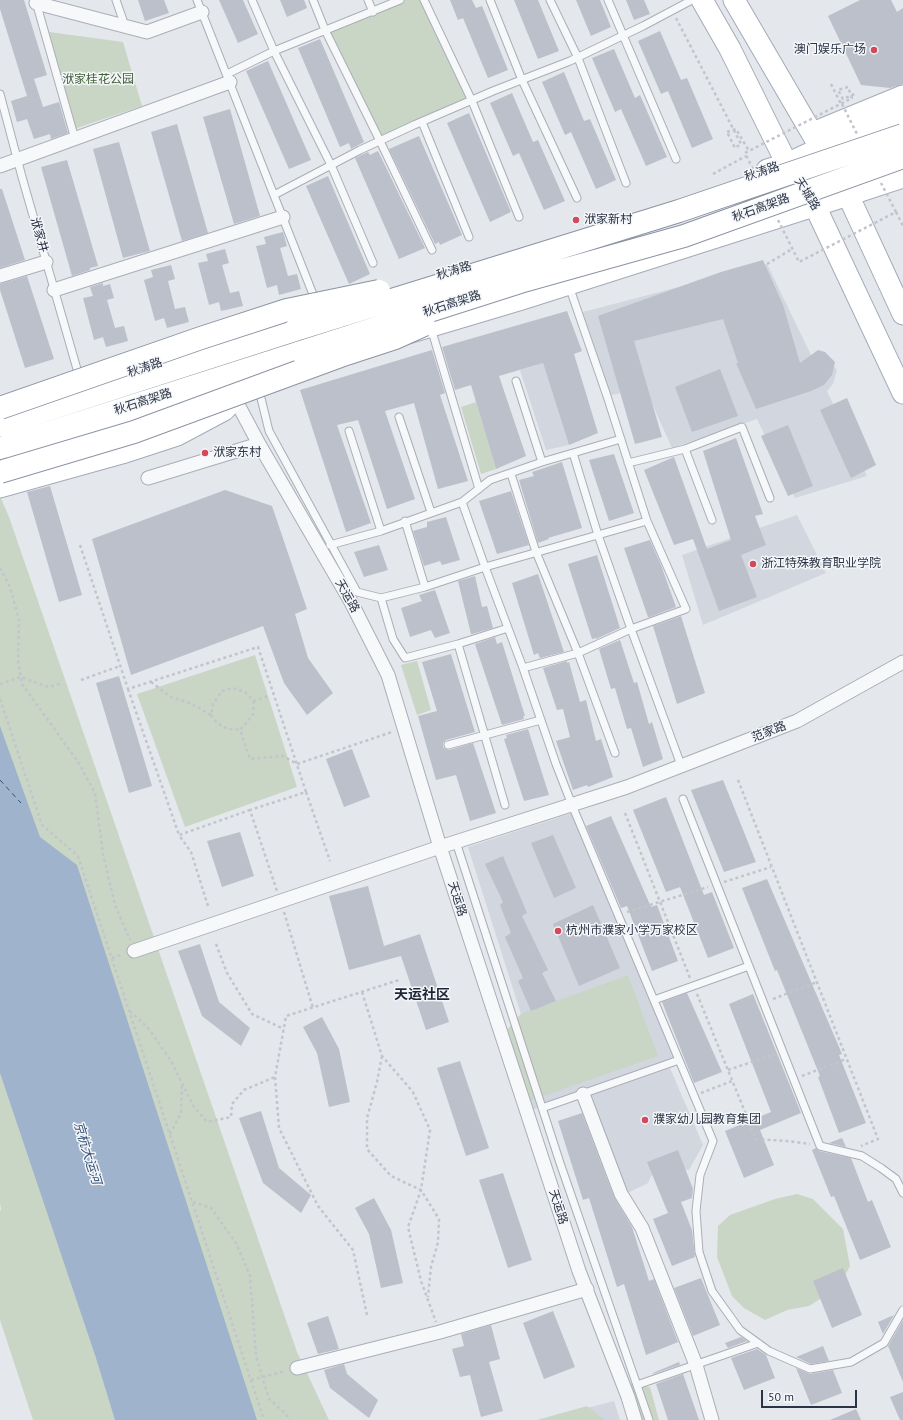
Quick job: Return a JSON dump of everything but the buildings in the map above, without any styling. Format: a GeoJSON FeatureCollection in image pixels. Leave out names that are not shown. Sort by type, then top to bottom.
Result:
{"type":"FeatureCollection","features":[{"type":"Feature","properties":{"kind":"highway","name":"秋石高架路"},"geometry":{"type":"LineString","coordinates":[[0,448],[516,272],[679,211],[903,135]]}},
{"type":"Feature","properties":{"kind":"highway","name":"秋石高架路"},"geometry":{"type":"LineString","coordinates":[[0,425],[295,330],[516,272],[684,236],[903,157]]}},
{"type":"Feature","properties":{"kind":"highway"},"geometry":{"type":"LineString","coordinates":[[0,408],[201,338],[287,310],[516,272]]}},
{"type":"Feature","properties":{"kind":"highway"},"geometry":{"type":"LineString","coordinates":[[0,472],[134,432],[346,354],[395,338],[516,272]]}},
{"type":"Feature","properties":{"kind":"main road","name":"天城路"},"geometry":{"type":"LineString","coordinates":[[702,0],[730,50],[787,164],[816,206],[903,393]]}},
{"type":"Feature","properties":{"kind":"main road"},"geometry":{"type":"LineString","coordinates":[[734,0],[848,195],[903,314]]}},
{"type":"Feature","properties":{"kind":"main road"},"geometry":{"type":"LineString","coordinates":[[817,140],[903,96]]}},
{"type":"Feature","properties":{"kind":"main road","name":"秋涛路"},"geometry":{"type":"LineString","coordinates":[[0,412],[94,386],[219,343],[320,313],[679,200],[787,164],[817,140],[903,117]]}},
{"type":"Feature","properties":{"kind":"main road"},"geometry":{"type":"LineString","coordinates":[[0,458],[124,423],[256,378],[263,374],[430,326],[568,284],[903,177]]}},
{"type":"Feature","properties":{"kind":"main road"},"geometry":{"type":"LineString","coordinates":[[0,399],[119,363],[219,343]]}},
{"type":"Feature","properties":{"kind":"main road"},"geometry":{"type":"LineString","coordinates":[[0,487],[122,453],[177,435],[224,410],[256,378]]}},
{"type":"Feature","properties":{"kind":"street"},"geometry":{"type":"LineString","coordinates":[[36,1],[147,32],[202,12]]}},
{"type":"Feature","properties":{"kind":"street"},"geometry":{"type":"LineString","coordinates":[[0,166],[75,139],[228,78]]}},
{"type":"Feature","properties":{"kind":"street"},"geometry":{"type":"LineString","coordinates":[[54,290],[283,217]]}},
{"type":"Feature","properties":{"kind":"street"},"geometry":{"type":"LineString","coordinates":[[0,276],[46,262]]}},
{"type":"Feature","properties":{"kind":"street","name":"天运路"},"geometry":{"type":"LineString","coordinates":[[235,399],[259,444],[351,602],[388,675],[440,847],[579,1272],[587,1289],[628,1397],[634,1420]]}},
{"type":"Feature","properties":{"kind":"street"},"geometry":{"type":"LineString","coordinates":[[148,478],[259,444]]}},
{"type":"Feature","properties":{"kind":"street","name":"范家路"},"geometry":{"type":"LineString","coordinates":[[134,951],[440,847],[627,787],[797,721],[903,662]]}},
{"type":"Feature","properties":{"kind":"street"},"geometry":{"type":"LineString","coordinates":[[583,1094],[621,1194],[642,1228],[696,1365],[712,1420]]}},
{"type":"Feature","properties":{"kind":"street"},"geometry":{"type":"LineString","coordinates":[[297,1368],[440,1332],[587,1289]]}},
{"type":"Feature","properties":{"kind":"lane"},"geometry":{"type":"LineString","coordinates":[[116,0],[126,26]]}},
{"type":"Feature","properties":{"kind":"lane"},"geometry":{"type":"LineString","coordinates":[[197,0],[320,313]]}},
{"type":"Feature","properties":{"kind":"lane"},"geometry":{"type":"LineString","coordinates":[[252,0],[274,51],[331,165],[373,263]]}},
{"type":"Feature","properties":{"kind":"lane"},"geometry":{"type":"LineString","coordinates":[[313,0],[325,30],[432,250]]}},
{"type":"Feature","properties":{"kind":"lane"},"geometry":{"type":"LineString","coordinates":[[368,0],[373,12]]}},
{"type":"Feature","properties":{"kind":"lane"},"geometry":{"type":"LineString","coordinates":[[228,78],[274,51],[400,0]]}},
{"type":"Feature","properties":{"kind":"lane"},"geometry":{"type":"LineString","coordinates":[[424,0],[472,100],[519,218]]}},
{"type":"Feature","properties":{"kind":"lane"},"geometry":{"type":"LineString","coordinates":[[490,0],[522,80],[577,198]]}},
{"type":"Feature","properties":{"kind":"lane"},"geometry":{"type":"LineString","coordinates":[[550,0],[578,58],[626,183]]}},
{"type":"Feature","properties":{"kind":"lane"},"geometry":{"type":"LineString","coordinates":[[608,0],[625,35],[676,159]]}},
{"type":"Feature","properties":{"kind":"lane"},"geometry":{"type":"LineString","coordinates":[[274,195],[331,165],[422,122],[472,100],[578,58],[692,0]]}},
{"type":"Feature","properties":{"kind":"lane"},"geometry":{"type":"LineString","coordinates":[[36,1],[75,139]]}},
{"type":"Feature","properties":{"kind":"lane","name":"洑家井"},"geometry":{"type":"LineString","coordinates":[[0,94],[17,160],[79,376]]}},
{"type":"Feature","properties":{"kind":"lane"},"geometry":{"type":"LineString","coordinates":[[422,122],[469,237]]}},
{"type":"Feature","properties":{"kind":"lane"},"geometry":{"type":"LineString","coordinates":[[523,668],[578,653],[631,629],[686,609],[648,521],[568,284]]}},
{"type":"Feature","properties":{"kind":"lane"},"geometry":{"type":"LineString","coordinates":[[430,326],[479,489]]}},
{"type":"Feature","properties":{"kind":"lane"},"geometry":{"type":"LineString","coordinates":[[256,378],[270,431],[330,545],[357,592],[380,598],[426,587],[485,567],[648,521]]}},
{"type":"Feature","properties":{"kind":"lane"},"geometry":{"type":"LineString","coordinates":[[516,381],[542,462]]}},
{"type":"Feature","properties":{"kind":"lane"},"geometry":{"type":"LineString","coordinates":[[399,417],[431,512]]}},
{"type":"Feature","properties":{"kind":"lane"},"geometry":{"type":"LineString","coordinates":[[628,462],[685,449],[742,427],[770,498]]}},
{"type":"Feature","properties":{"kind":"lane"},"geometry":{"type":"LineString","coordinates":[[349,431],[381,531]]}},
{"type":"Feature","properties":{"kind":"lane"},"geometry":{"type":"LineString","coordinates":[[330,545],[381,531],[462,502],[490,480],[542,462],[621,439]]}},
{"type":"Feature","properties":{"kind":"lane"},"geometry":{"type":"LineString","coordinates":[[685,449],[712,520]]}},
{"type":"Feature","properties":{"kind":"lane"},"geometry":{"type":"LineString","coordinates":[[573,453],[598,535],[681,765]]}},
{"type":"Feature","properties":{"kind":"lane"},"geometry":{"type":"LineString","coordinates":[[511,474],[536,552],[578,653],[615,753]]}},
{"type":"Feature","properties":{"kind":"lane"},"geometry":{"type":"LineString","coordinates":[[462,502],[572,805],[713,1141],[700,1175],[696,1211],[699,1252],[712,1291],[740,1330],[769,1351],[810,1369],[851,1362],[884,1343],[903,1310]]}},
{"type":"Feature","properties":{"kind":"lane"},"geometry":{"type":"LineString","coordinates":[[405,522],[426,587]]}},
{"type":"Feature","properties":{"kind":"lane"},"geometry":{"type":"LineString","coordinates":[[380,598],[393,639],[405,658],[458,644],[508,628]]}},
{"type":"Feature","properties":{"kind":"lane"},"geometry":{"type":"LineString","coordinates":[[458,644],[505,805]]}},
{"type":"Feature","properties":{"kind":"lane"},"geometry":{"type":"LineString","coordinates":[[448,744],[484,736],[541,720]]}},
{"type":"Feature","properties":{"kind":"lane"},"geometry":{"type":"LineString","coordinates":[[684,799],[820,1146],[862,1156],[896,1179],[903,1193]]}},
{"type":"Feature","properties":{"kind":"lane"},"geometry":{"type":"LineString","coordinates":[[456,842],[542,1108],[649,1420]]}},
{"type":"Feature","properties":{"kind":"lane"},"geometry":{"type":"LineString","coordinates":[[654,1000],[749,966]]}},
{"type":"Feature","properties":{"kind":"lane"},"geometry":{"type":"LineString","coordinates":[[542,1108],[679,1060]]}},
{"type":"Feature","properties":{"kind":"lane"},"geometry":{"type":"LineString","coordinates":[[638,1385],[758,1343]]}},
{"type":"Feature","properties":{"kind":"path"},"geometry":{"type":"LineString","coordinates":[[672,11],[741,144],[735,148],[727,132],[736,129],[749,151]]}},
{"type":"Feature","properties":{"kind":"path"},"geometry":{"type":"LineString","coordinates":[[831,84],[842,104],[852,98],[848,87],[838,90],[843,99],[857,93]]}},
{"type":"Feature","properties":{"kind":"path"},"geometry":{"type":"LineString","coordinates":[[713,174],[746,156]]}},
{"type":"Feature","properties":{"kind":"path"},"geometry":{"type":"LineString","coordinates":[[896,212],[903,226]]}},
{"type":"Feature","properties":{"kind":"path"},"geometry":{"type":"LineString","coordinates":[[767,264],[792,249]]}},
{"type":"Feature","properties":{"kind":"path"},"geometry":{"type":"LineString","coordinates":[[80,545],[120,666],[179,835],[191,852],[208,906]]}},
{"type":"Feature","properties":{"kind":"path"},"geometry":{"type":"LineString","coordinates":[[0,568],[10,587],[19,620],[18,661],[22,684],[78,762],[95,792],[103,854],[115,905],[134,951]]}},
{"type":"Feature","properties":{"kind":"path"},"geometry":{"type":"LineString","coordinates":[[128,689],[258,647],[330,861]]}},
{"type":"Feature","properties":{"kind":"path"},"geometry":{"type":"LineString","coordinates":[[81,680],[120,666]]}},
{"type":"Feature","properties":{"kind":"path"},"geometry":{"type":"LineString","coordinates":[[0,684],[21,677],[48,687],[60,684]]}},
{"type":"Feature","properties":{"kind":"path"},"geometry":{"type":"LineString","coordinates":[[150,682],[171,696],[190,703],[211,715],[217,723],[228,729],[240,730]]}},
{"type":"Feature","properties":{"kind":"path"},"geometry":{"type":"LineString","coordinates":[[211,715],[213,704],[222,691],[233,688],[246,692],[254,701],[253,715],[240,730]]}},
{"type":"Feature","properties":{"kind":"path"},"geometry":{"type":"LineString","coordinates":[[254,701],[268,696]]}},
{"type":"Feature","properties":{"kind":"path"},"geometry":{"type":"LineString","coordinates":[[0,699],[42,825],[78,856],[264,1420]]}},
{"type":"Feature","properties":{"kind":"path"},"geometry":{"type":"LineString","coordinates":[[240,730],[250,759],[283,756],[297,764],[404,728]]}},
{"type":"Feature","properties":{"kind":"path"},"geometry":{"type":"LineString","coordinates":[[738,780],[878,1140],[845,1152]]}},
{"type":"Feature","properties":{"kind":"path"},"geometry":{"type":"LineString","coordinates":[[179,835],[306,792]]}},
{"type":"Feature","properties":{"kind":"path"},"geometry":{"type":"LineString","coordinates":[[250,810],[313,1008]]}},
{"type":"Feature","properties":{"kind":"path"},"geometry":{"type":"LineString","coordinates":[[625,813],[756,1139],[787,1141],[820,1146]]}},
{"type":"Feature","properties":{"kind":"path"},"geometry":{"type":"LineString","coordinates":[[618,915],[771,867]]}},
{"type":"Feature","properties":{"kind":"path"},"geometry":{"type":"LineString","coordinates":[[216,944],[227,974],[252,1014],[284,1029]]}},
{"type":"Feature","properties":{"kind":"path"},"geometry":{"type":"LineString","coordinates":[[367,1314],[353,1250],[318,1206],[279,1128],[275,1077],[286,1016],[399,980]]}},
{"type":"Feature","properties":{"kind":"path"},"geometry":{"type":"LineString","coordinates":[[764,1003],[817,982]]}},
{"type":"Feature","properties":{"kind":"path"},"geometry":{"type":"LineString","coordinates":[[362,992],[382,1056],[413,1092],[430,1130],[421,1190],[408,1227],[421,1281],[440,1332]]}},
{"type":"Feature","properties":{"kind":"path"},"geometry":{"type":"LineString","coordinates":[[129,1011],[148,1028],[171,1061],[194,1107],[207,1122],[231,1117],[232,1104],[244,1090],[275,1077]]}},
{"type":"Feature","properties":{"kind":"path"},"geometry":{"type":"LineString","coordinates":[[728,1070],[783,1051]]}},
{"type":"Feature","properties":{"kind":"path"},"geometry":{"type":"LineString","coordinates":[[382,1056],[377,1082],[367,1118],[368,1149],[391,1176],[421,1190],[439,1219],[438,1242],[431,1267],[428,1299]]}},
{"type":"Feature","properties":{"kind":"path"},"geometry":{"type":"LineString","coordinates":[[794,1079],[846,1059]]}},
{"type":"Feature","properties":{"kind":"path"},"geometry":{"type":"LineString","coordinates":[[694,1095],[732,1081]]}},
{"type":"Feature","properties":{"kind":"path"},"geometry":{"type":"LineString","coordinates":[[170,1134],[181,1113],[182,1082]]}},
{"type":"Feature","properties":{"kind":"path"},"geometry":{"type":"LineString","coordinates":[[192,1202],[211,1208],[236,1243],[250,1276],[256,1356],[262,1377],[270,1399],[285,1413],[290,1420]]}},
{"type":"Feature","properties":{"kind":"path"},"geometry":{"type":"LineString","coordinates":[[251,1380],[297,1368]]}},
{"type":"Feature","properties":{"kind":"shaded area"},"geometry":{"type":"Polygon","coordinates":[[[767,264],[811,355],[826,357],[837,370],[833,384],[827,391],[867,476],[795,498],[757,419],[672,448],[645,388],[607,396],[583,312],[767,264]]]}},
{"type":"Feature","properties":{"kind":"shaded area"},"geometry":{"type":"Polygon","coordinates":[[[543,363],[569,445],[546,450],[520,370],[543,363]]]}},
{"type":"Feature","properties":{"kind":"shaded area","name":"浙江特殊教育职业学院"},"geometry":{"type":"Polygon","coordinates":[[[797,515],[826,573],[703,625],[682,555],[797,515]]]}},
{"type":"Feature","properties":{"kind":"shaded area","name":"杭州市濮家小学万家校区"},"geometry":{"type":"Polygon","coordinates":[[[572,813],[675,1059],[532,1110],[507,1030],[521,1014],[468,847],[572,813]]]}},
{"type":"Feature","properties":{"kind":"shaded area","name":"濮家幼儿园教育集团"},"geometry":{"type":"Polygon","coordinates":[[[670,1068],[703,1145],[689,1170],[678,1168],[659,1170],[651,1176],[648,1183],[623,1195],[589,1096],[670,1068]]]}},
{"type":"Feature","properties":{"kind":"shaded area"},"geometry":{"type":"Polygon","coordinates":[[[614,1401],[620,1420],[541,1420],[614,1401]]]}},
{"type":"Feature","properties":{"kind":"green space"},"geometry":{"type":"Polygon","coordinates":[[[399,0],[424,0],[472,101],[380,141],[325,30],[399,0]]]}},
{"type":"Feature","properties":{"kind":"green space","name":"洑家桂花公园"},"geometry":{"type":"Polygon","coordinates":[[[49,32],[123,42],[142,106],[74,129],[49,32]]]}},
{"type":"Feature","properties":{"kind":"green space"},"geometry":{"type":"Polygon","coordinates":[[[476,402],[496,469],[481,474],[461,407],[476,402]]]}},
{"type":"Feature","properties":{"kind":"green space"},"geometry":{"type":"Polygon","coordinates":[[[0,496],[9,517],[297,1352],[329,1420],[33,1420],[0,1320],[0,496]]]}},
{"type":"Feature","properties":{"kind":"green space"},"geometry":{"type":"Polygon","coordinates":[[[255,655],[297,787],[185,827],[137,694],[255,655]]]}},
{"type":"Feature","properties":{"kind":"green space"},"geometry":{"type":"Polygon","coordinates":[[[417,661],[431,710],[417,715],[401,665],[417,661]]]}},
{"type":"Feature","properties":{"kind":"green space"},"geometry":{"type":"Polygon","coordinates":[[[628,975],[658,1056],[529,1101],[507,1030],[521,1014],[628,975]]]}},
{"type":"Feature","properties":{"kind":"green space"},"geometry":{"type":"Polygon","coordinates":[[[797,1194],[813,1199],[843,1229],[850,1266],[839,1287],[809,1306],[787,1310],[765,1320],[744,1308],[732,1296],[717,1257],[718,1226],[730,1215],[775,1199],[797,1194]]]}},
{"type":"Feature","properties":{"kind":"green space"},"geometry":{"type":"Polygon","coordinates":[[[627,1383],[650,1387],[659,1420],[638,1420],[627,1383]]]}},
{"type":"Feature","properties":{"kind":"green space"},"geometry":{"type":"Polygon","coordinates":[[[587,1406],[605,1420],[537,1420],[587,1406]]]}},
{"type":"Feature","properties":{"kind":"water","name":"京杭大运河"},"geometry":{"type":"Polygon","coordinates":[[[0,726],[40,837],[77,865],[257,1420],[115,1420],[96,1358],[0,1073],[0,726]]]}},
{"type":"Feature","properties":{"kind":"ferry route"},"geometry":{"type":"LineString","coordinates":[[0,780],[21,803]]}},
{"type":"Feature","properties":{"kind":"place","name":"澳门娱乐广场"},"geometry":{"type":"Point","coordinates":[874,50]}},
{"type":"Feature","properties":{"kind":"place","name":"洑家新村"},"geometry":{"type":"Point","coordinates":[576,220]}},
{"type":"Feature","properties":{"kind":"place","name":"洑家东村"},"geometry":{"type":"Point","coordinates":[205,453]}},
{"type":"Feature","properties":{"kind":"place","name":"浙江特殊教育职业学院"},"geometry":{"type":"Point","coordinates":[753,564]}},
{"type":"Feature","properties":{"kind":"place","name":"杭州市濮家小学万家校区"},"geometry":{"type":"Point","coordinates":[558,931]}},
{"type":"Feature","properties":{"kind":"place","name":"濮家幼儿园教育集团"},"geometry":{"type":"Point","coordinates":[645,1120]}},
{"type":"Feature","properties":{"kind":"district","name":"天运社区"},"geometry":{"type":"Point","coordinates":[422,995]}}]}
